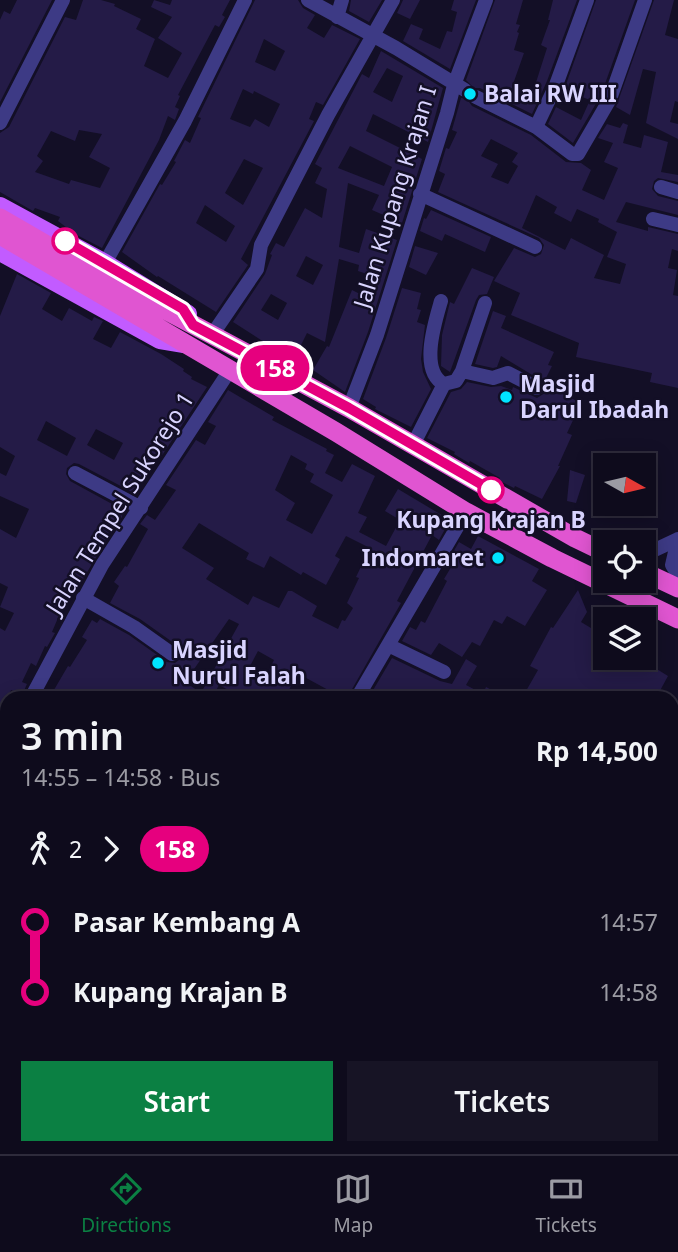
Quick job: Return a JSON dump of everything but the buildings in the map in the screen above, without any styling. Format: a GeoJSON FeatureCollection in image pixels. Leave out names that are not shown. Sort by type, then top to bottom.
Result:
{"type":"FeatureCollection","features":[{"type":"Feature","properties":{"kind":"highway"},"geometry":{"type":"LineString","coordinates":[[0,218],[184,344],[467,512],[552,558],[678,619]]}},
{"type":"Feature","properties":{"kind":"highway"},"geometry":{"type":"LineString","coordinates":[[0,235],[193,325],[349,408],[593,547]]}},
{"type":"Feature","properties":{"kind":"highway"},"geometry":{"type":"LineString","coordinates":[[656,578],[678,588]]}},
{"type":"Feature","properties":{"kind":"main road"},"geometry":{"type":"LineString","coordinates":[[0,205],[183,309],[193,325]]}},
{"type":"Feature","properties":{"kind":"main road"},"geometry":{"type":"LineString","coordinates":[[0,252],[160,340],[184,344]]}},
{"type":"Feature","properties":{"kind":"street"},"geometry":{"type":"LineString","coordinates":[[0,123],[63,0]]}},
{"type":"Feature","properties":{"kind":"street"},"geometry":{"type":"LineString","coordinates":[[106,263],[185,121],[246,0]]}},
{"type":"Feature","properties":{"kind":"street"},"geometry":{"type":"LineString","coordinates":[[308,0],[396,48],[465,91],[536,127],[576,155],[610,99],[645,0]]}},
{"type":"Feature","properties":{"kind":"street"},"geometry":{"type":"LineString","coordinates":[[337,17],[342,0]]}},
{"type":"Feature","properties":{"kind":"street"},"geometry":{"type":"LineString","coordinates":[[212,335],[257,269],[261,245],[328,114],[393,0]]}},
{"type":"Feature","properties":{"kind":"street","name":"Jalan Kupang Krajan I"},"geometry":{"type":"LineString","coordinates":[[349,408],[377,335],[447,113],[465,91],[486,0]]}},
{"type":"Feature","properties":{"kind":"street"},"geometry":{"type":"LineString","coordinates":[[536,127],[556,85],[587,0]]}},
{"type":"Feature","properties":{"kind":"street"},"geometry":{"type":"LineString","coordinates":[[661,187],[678,192]]}},
{"type":"Feature","properties":{"kind":"street"},"geometry":{"type":"LineString","coordinates":[[420,194],[535,247]]}},
{"type":"Feature","properties":{"kind":"street"},"geometry":{"type":"LineString","coordinates":[[653,219],[678,225]]}},
{"type":"Feature","properties":{"kind":"street"},"geometry":{"type":"LineString","coordinates":[[441,301],[430,347],[436,377],[444,384]]}},
{"type":"Feature","properties":{"kind":"street"},"geometry":{"type":"LineString","coordinates":[[413,445],[444,384],[456,381],[462,372],[485,303]]}},
{"type":"Feature","properties":{"kind":"street","name":"Jalan Tempel Sukorejo 1"},"geometry":{"type":"LineString","coordinates":[[35,691],[102,565],[230,370]]}},
{"type":"Feature","properties":{"kind":"street"},"geometry":{"type":"LineString","coordinates":[[462,372],[493,377],[508,373],[537,388]]}},
{"type":"Feature","properties":{"kind":"street"},"geometry":{"type":"LineString","coordinates":[[75,473],[141,508]]}},
{"type":"Feature","properties":{"kind":"street"},"geometry":{"type":"LineString","coordinates":[[361,691],[467,512]]}},
{"type":"Feature","properties":{"kind":"street"},"geometry":{"type":"LineString","coordinates":[[656,549],[678,539],[672,565],[678,576]]}},
{"type":"Feature","properties":{"kind":"street"},"geometry":{"type":"LineString","coordinates":[[83,598],[134,627],[172,654]]}},
{"type":"Feature","properties":{"kind":"street"},"geometry":{"type":"LineString","coordinates":[[388,645],[444,672]]}},
{"type":"Feature","properties":{"kind":"bus line","name":"158"},"geometry":{"type":"LineString","coordinates":[[65,241],[183,309],[193,325],[349,408],[491,490]]}},
{"type":"Feature","properties":{"kind":"place","name":"Balai RW III"},"geometry":{"type":"Point","coordinates":[470,94]}},
{"type":"Feature","properties":{"kind":"place","name":"Masjid Darul Ibadah"},"geometry":{"type":"Point","coordinates":[506,397]}},
{"type":"Feature","properties":{"kind":"place","name":"Kupang Krajan B"},"geometry":{"type":"Point","coordinates":[491,490]}},
{"type":"Feature","properties":{"kind":"place","name":"Indomaret"},"geometry":{"type":"Point","coordinates":[498,558]}},
{"type":"Feature","properties":{"kind":"place","name":"Masjid Nurul Falah"},"geometry":{"type":"Point","coordinates":[158,663]}}]}
